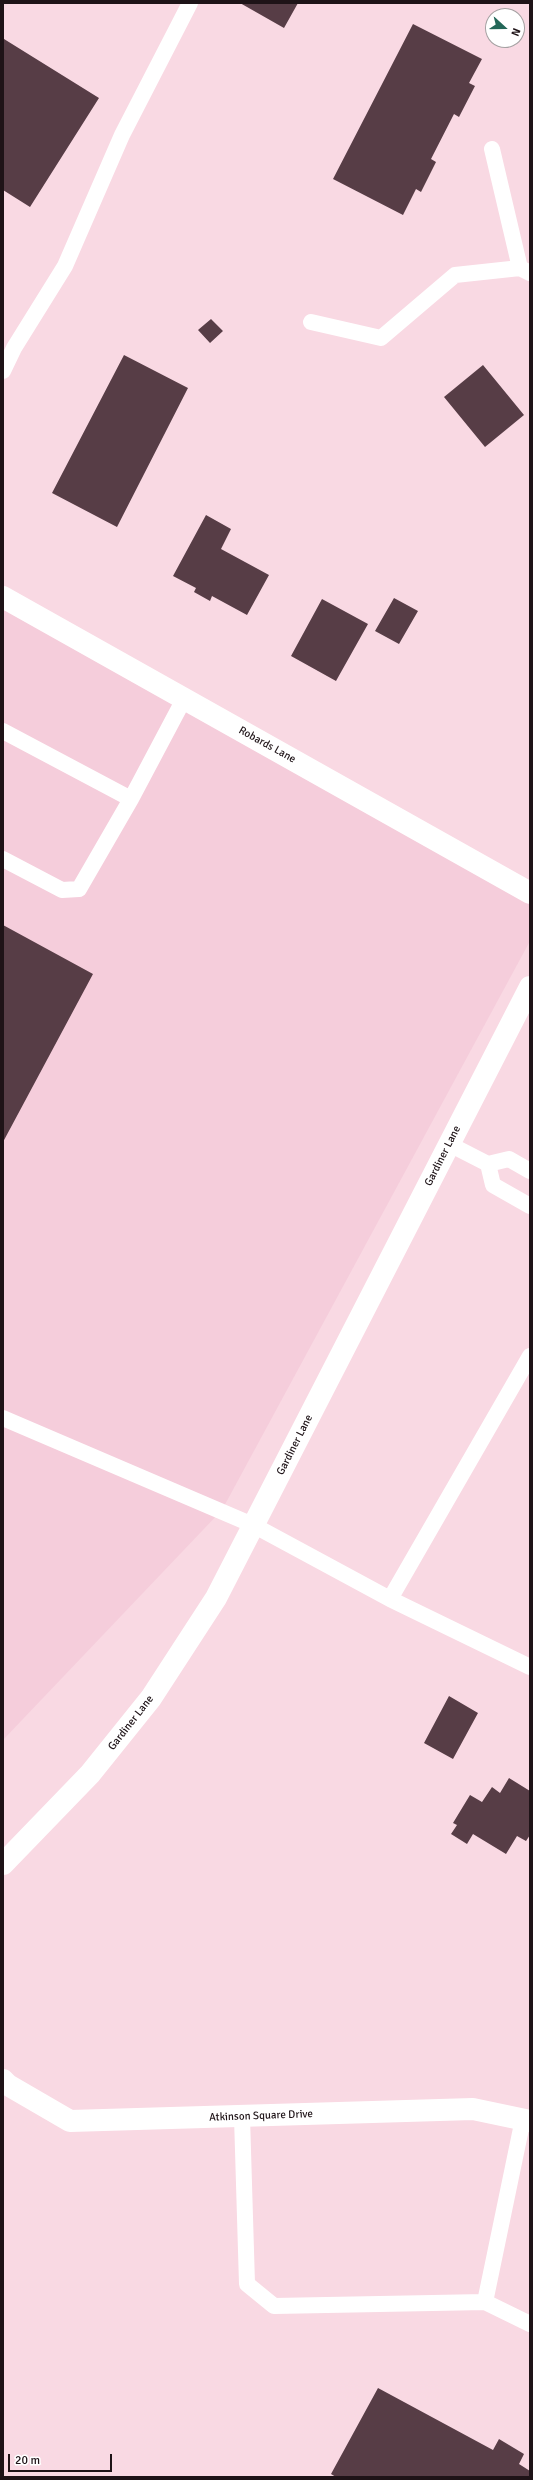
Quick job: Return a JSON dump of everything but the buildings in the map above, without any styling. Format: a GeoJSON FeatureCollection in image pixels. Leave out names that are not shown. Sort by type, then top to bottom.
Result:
{"type":"FeatureCollection","features":[{"type":"Feature","properties":{"kind":"street","name":"Robards Lane"},"geometry":{"type":"LineString","coordinates":[[3,597],[530,893]]}},
{"type":"Feature","properties":{"kind":"street","name":"Gardiner Lane"},"geometry":{"type":"LineString","coordinates":[[3,1864],[90,1774],[151,1698],[216,1598],[530,987]]}},
{"type":"Feature","properties":{"kind":"street","name":"Atkinson Square Drive"},"geometry":{"type":"LineString","coordinates":[[3,2080],[8,2085],[70,2121],[473,2109],[526,2120]]}},
{"type":"Feature","properties":{"kind":"lane"},"geometry":{"type":"LineString","coordinates":[[3,371],[14,348],[65,266],[122,135],[190,3]]}},
{"type":"Feature","properties":{"kind":"lane"},"geometry":{"type":"LineString","coordinates":[[311,322],[381,338],[455,275],[525,270],[492,150]]}},
{"type":"Feature","properties":{"kind":"lane"},"geometry":{"type":"LineString","coordinates":[[3,859],[62,890],[79,889],[131,799],[184,699]]}},
{"type":"Feature","properties":{"kind":"lane"},"geometry":{"type":"LineString","coordinates":[[3,731],[131,799]]}},
{"type":"Feature","properties":{"kind":"lane"},"geometry":{"type":"LineString","coordinates":[[449,1144],[488,1164],[509,1159],[530,1171]]}},
{"type":"Feature","properties":{"kind":"lane"},"geometry":{"type":"LineString","coordinates":[[488,1164],[493,1185],[530,1206]]}},
{"type":"Feature","properties":{"kind":"lane"},"geometry":{"type":"LineString","coordinates":[[390,1599],[530,1356]]}},
{"type":"Feature","properties":{"kind":"lane"},"geometry":{"type":"LineString","coordinates":[[3,1418],[253,1525],[390,1599],[530,1667]]}},
{"type":"Feature","properties":{"kind":"lane"},"geometry":{"type":"LineString","coordinates":[[242,2117],[247,2284],[274,2306],[486,2302],[530,2324]]}},
{"type":"Feature","properties":{"kind":"lane"},"geometry":{"type":"LineString","coordinates":[[486,2302],[526,2120]]}},
{"type":"Feature","properties":{"kind":"shaded area"},"geometry":{"type":"Polygon","coordinates":[[[3,595],[530,903],[530,941],[222,1510],[3,1740],[3,595]]]}}]}
